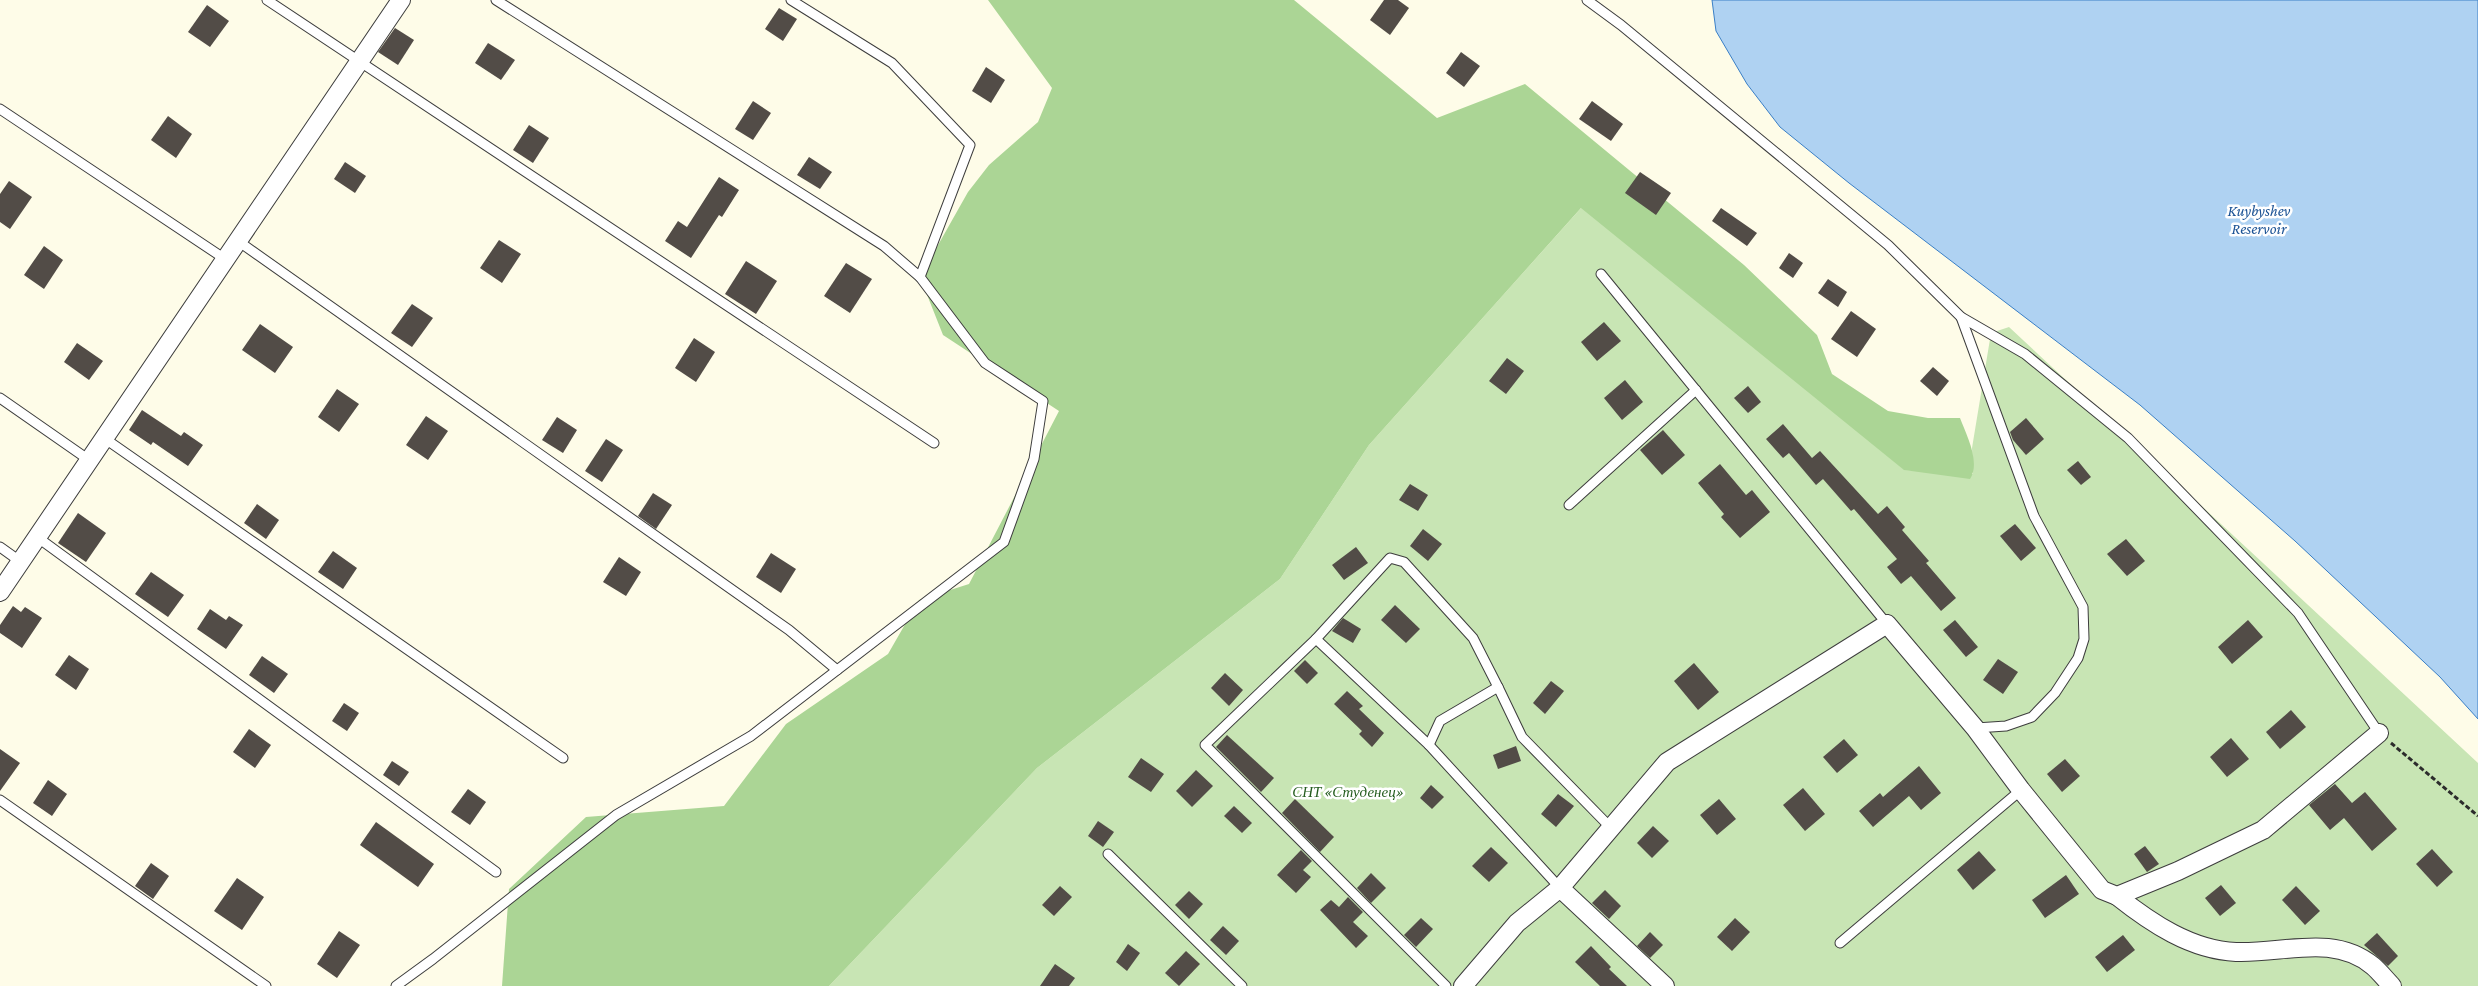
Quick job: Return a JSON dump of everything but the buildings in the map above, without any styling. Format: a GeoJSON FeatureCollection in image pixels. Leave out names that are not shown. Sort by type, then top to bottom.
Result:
{"type":"FeatureCollection","features":[{"type":"Feature","properties":{"kind":"street"},"geometry":{"type":"LineString","coordinates":[[0,592],[401,0]]}},
{"type":"Feature","properties":{"kind":"street"},"geometry":{"type":"LineString","coordinates":[[1463,986],[1517,923],[1560,888],[1667,762],[1887,624],[1975,728],[2021,790],[2102,890],[2117,896],[2149,922],[2194,943],[2236,952],[2331,948],[2355,955],[2373,966],[2392,986]]}},
{"type":"Feature","properties":{"kind":"street"},"geometry":{"type":"LineString","coordinates":[[2117,896],[2178,871],[2263,830],[2379,733]]}},
{"type":"Feature","properties":{"kind":"street"},"geometry":{"type":"LineString","coordinates":[[1560,888],[1664,986]]}},
{"type":"Feature","properties":{"kind":"lane"},"geometry":{"type":"LineString","coordinates":[[267,0],[934,443]]}},
{"type":"Feature","properties":{"kind":"lane"},"geometry":{"type":"LineString","coordinates":[[396,986],[433,960],[616,814],[751,736],[1004,542],[1034,459],[1043,401],[985,363],[920,277],[884,246],[496,0]]}},
{"type":"Feature","properties":{"kind":"lane"},"geometry":{"type":"LineString","coordinates":[[791,0],[892,62],[970,146],[920,277]]}},
{"type":"Feature","properties":{"kind":"lane"},"geometry":{"type":"LineString","coordinates":[[1587,0],[1621,25],[1888,246],[1961,317],[2025,354],[2128,438],[2298,613],[2379,733]]}},
{"type":"Feature","properties":{"kind":"lane"},"geometry":{"type":"LineString","coordinates":[[0,108],[225,259]]}},
{"type":"Feature","properties":{"kind":"lane"},"geometry":{"type":"LineString","coordinates":[[238,241],[789,630],[837,670]]}},
{"type":"Feature","properties":{"kind":"lane"},"geometry":{"type":"LineString","coordinates":[[1601,274],[1887,624]]}},
{"type":"Feature","properties":{"kind":"lane"},"geometry":{"type":"LineString","coordinates":[[1961,317],[2034,516],[2083,608],[2084,639],[2078,658],[2055,693],[2032,717],[2006,726],[1975,728]]}},
{"type":"Feature","properties":{"kind":"lane"},"geometry":{"type":"LineString","coordinates":[[1569,505],[1696,390]]}},
{"type":"Feature","properties":{"kind":"lane"},"geometry":{"type":"LineString","coordinates":[[0,398],[89,460]]}},
{"type":"Feature","properties":{"kind":"lane"},"geometry":{"type":"LineString","coordinates":[[104,438],[564,758]]}},
{"type":"Feature","properties":{"kind":"lane"},"geometry":{"type":"LineString","coordinates":[[37,537],[496,872]]}},
{"type":"Feature","properties":{"kind":"lane"},"geometry":{"type":"LineString","coordinates":[[0,547],[21,562]]}},
{"type":"Feature","properties":{"kind":"lane"},"geometry":{"type":"LineString","coordinates":[[1446,986],[1205,746],[1316,639],[1390,558],[1404,562],[1472,638],[1522,737],[1611,828]]}},
{"type":"Feature","properties":{"kind":"lane"},"geometry":{"type":"LineString","coordinates":[[1316,639],[1430,745],[1560,888]]}},
{"type":"Feature","properties":{"kind":"lane"},"geometry":{"type":"LineString","coordinates":[[1430,745],[1440,721],[1498,687]]}},
{"type":"Feature","properties":{"kind":"lane"},"geometry":{"type":"LineString","coordinates":[[1840,943],[2021,790]]}},
{"type":"Feature","properties":{"kind":"lane"},"geometry":{"type":"LineString","coordinates":[[0,800],[266,986]]}},
{"type":"Feature","properties":{"kind":"lane"},"geometry":{"type":"LineString","coordinates":[[1108,854],[1242,986]]}},
{"type":"Feature","properties":{"kind":"path"},"geometry":{"type":"LineString","coordinates":[[2379,733],[2478,816]]}},
{"type":"Feature","properties":{"kind":"green space"},"geometry":{"type":"Polygon","coordinates":[[[988,0],[1294,0],[1437,118],[1525,84],[1744,265],[1817,335],[1832,374],[1888,411],[1928,418],[1960,418],[1973,456],[1974,465],[1970,479],[1904,470],[1581,208],[1369,445],[1280,579],[1037,768],[829,986],[502,986],[509,889],[586,817],[724,806],[786,724],[888,654],[919,600],[969,584],[1059,411],[943,335],[920,277],[968,192],[989,165],[1038,122],[1052,88],[988,0]]]}},
{"type":"Feature","properties":{"kind":"green space","name":"СНТ «Студенец»"},"geometry":{"type":"Polygon","coordinates":[[[1582,207],[1905,470],[1973,474],[1972,448],[1991,333],[2009,327],[2478,763],[2478,986],[829,986],[1037,768],[1280,579],[1369,445],[1582,207]]]}},
{"type":"Feature","properties":{"kind":"water","name":"Kuybyshev Reservoir"},"geometry":{"type":"Polygon","coordinates":[[[1712,0],[2478,0],[2478,719],[2440,677],[2295,541],[2140,405],[1849,183],[1780,127],[1747,84],[1716,31],[1712,0]]]}}]}
